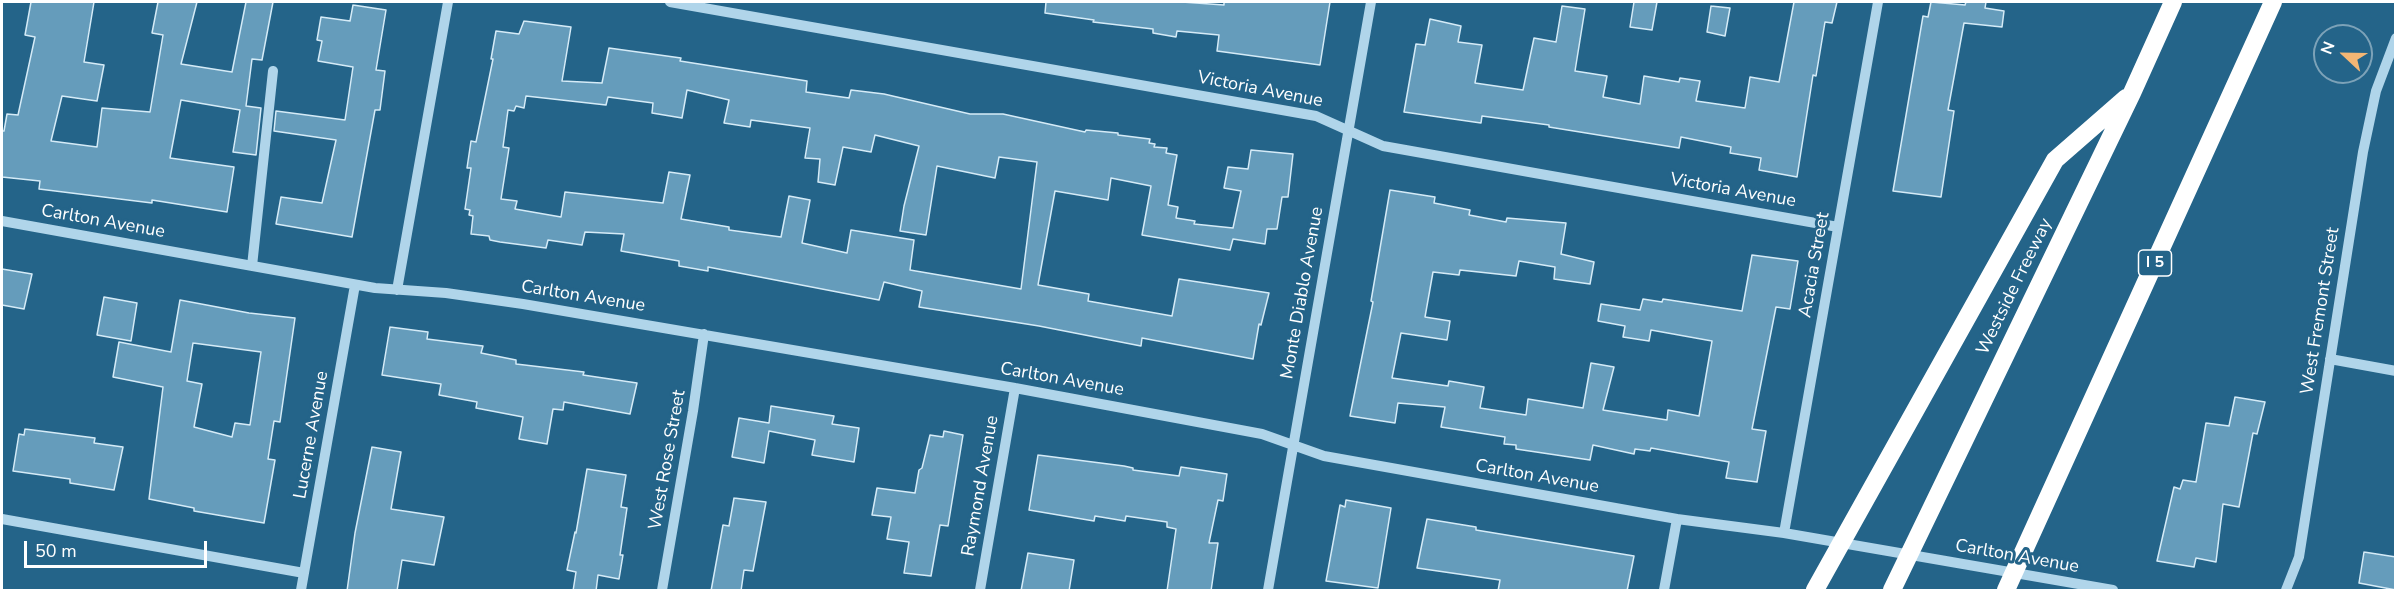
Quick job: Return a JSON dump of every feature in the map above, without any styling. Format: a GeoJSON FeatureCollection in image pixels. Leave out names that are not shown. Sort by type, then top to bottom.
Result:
{"type":"FeatureCollection","features":[{"type":"Feature","properties":{"kind":"highway","name":"Westside Freeway"},"geometry":{"type":"LineString","coordinates":[[1892,591],[2132,93],[2173,2]]}},
{"type":"Feature","properties":{"kind":"highway","name":"I 5"},"geometry":{"type":"LineString","coordinates":[[2006,591],[2273,2]]}},
{"type":"Feature","properties":{"kind":"highway"},"geometry":{"type":"LineString","coordinates":[[1815,591],[2055,160],[2132,93]]}},
{"type":"Feature","properties":{"kind":"street"},"geometry":{"type":"LineString","coordinates":[[397,290],[448,2]]}},
{"type":"Feature","properties":{"kind":"street","name":"Victoria Avenue"},"geometry":{"type":"LineString","coordinates":[[670,2],[1316,116],[1383,146],[1838,227]]}},
{"type":"Feature","properties":{"kind":"street","name":"Monte Diablo Avenue"},"geometry":{"type":"LineString","coordinates":[[1268,591],[1371,2]]}},
{"type":"Feature","properties":{"kind":"street","name":"Acacia Street"},"geometry":{"type":"LineString","coordinates":[[1784,533],[1878,2]]}},
{"type":"Feature","properties":{"kind":"street","name":"West Fremont Street"},"geometry":{"type":"LineString","coordinates":[[2286,591],[2299,557],[2363,152],[2376,91],[2394,44]]}},
{"type":"Feature","properties":{"kind":"street"},"geometry":{"type":"LineString","coordinates":[[252,266],[273,71]]}},
{"type":"Feature","properties":{"kind":"street","name":"Carlton Avenue"},"geometry":{"type":"LineString","coordinates":[[2,221],[355,285],[446,293],[523,304],[1015,388],[1262,434],[1324,456],[1677,519],[1784,533],[2113,591]]}},
{"type":"Feature","properties":{"kind":"street","name":"Lucerne Avenue"},"geometry":{"type":"LineString","coordinates":[[301,591],[355,285]]}},
{"type":"Feature","properties":{"kind":"street","name":"West Rose Street"},"geometry":{"type":"LineString","coordinates":[[662,591],[704,334]]}},
{"type":"Feature","properties":{"kind":"street"},"geometry":{"type":"LineString","coordinates":[[2330,359],[2396,371]]}},
{"type":"Feature","properties":{"kind":"street","name":"Raymond Avenue"},"geometry":{"type":"LineString","coordinates":[[980,591],[1015,388]]}},
{"type":"Feature","properties":{"kind":"street"},"geometry":{"type":"LineString","coordinates":[[2,519],[304,573]]}},
{"type":"Feature","properties":{"kind":"street"},"geometry":{"type":"LineString","coordinates":[[1664,591],[1677,519]]}},
{"type":"Feature","properties":{"kind":"building"},"geometry":{"type":"Polygon","coordinates":[[[31,2],[94,2],[84,62],[104,65],[97,101],[62,96],[51,141],[97,147],[102,108],[150,112],[163,35],[152,33],[158,2],[197,2],[181,64],[232,72],[246,2],[273,2],[262,60],[252,59],[246,106],[261,108],[256,155],[233,152],[240,110],[181,100],[170,158],[234,167],[227,212],[152,200],[152,203],[39,189],[40,181],[2,177],[2,131],[4,131],[7,114],[18,115],[35,37],[25,35],[31,2]]]}},
{"type":"Feature","properties":{"kind":"building"},"geometry":{"type":"Polygon","coordinates":[[[1046,2],[1182,2],[1224,5],[1224,2],[1330,2],[1320,65],[1217,51],[1219,35],[1177,31],[1176,37],[1153,33],[1153,29],[1093,22],[1094,20],[1045,13],[1046,2]]]}},
{"type":"Feature","properties":{"kind":"building"},"geometry":{"type":"Polygon","coordinates":[[[1634,2],[1657,2],[1652,30],[1630,27],[1634,2]]]}},
{"type":"Feature","properties":{"kind":"building"},"geometry":{"type":"Polygon","coordinates":[[[1794,2],[1837,2],[1832,23],[1825,22],[1816,76],[1813,75],[1797,177],[1759,170],[1761,158],[1730,153],[1731,147],[1681,137],[1679,148],[1549,127],[1549,125],[1482,116],[1481,123],[1404,112],[1416,44],[1425,45],[1430,19],[1461,26],[1458,42],[1482,45],[1475,83],[1523,90],[1534,38],[1556,42],[1562,6],[1585,9],[1575,71],[1607,76],[1603,97],[1640,104],[1644,76],[1679,82],[1680,78],[1700,81],[1696,101],[1745,108],[1750,77],[1779,82],[1794,2]]]}},
{"type":"Feature","properties":{"kind":"building"},"geometry":{"type":"Polygon","coordinates":[[[1931,2],[1965,5],[1966,2],[1986,2],[1985,8],[2004,11],[2002,27],[1964,23],[1948,110],[1954,111],[1941,197],[1893,191],[1923,16],[1928,17],[1931,2]]]}},
{"type":"Feature","properties":{"kind":"building"},"geometry":{"type":"Polygon","coordinates":[[[353,5],[386,10],[376,70],[385,71],[380,110],[375,110],[352,237],[276,224],[281,197],[322,203],[336,140],[274,131],[276,111],[345,120],[353,67],[318,61],[322,41],[317,40],[321,17],[350,21],[353,5]]]}},
{"type":"Feature","properties":{"kind":"building"},"geometry":{"type":"Polygon","coordinates":[[[1711,6],[1730,8],[1725,36],[1707,32],[1711,6]]]}},
{"type":"Feature","properties":{"kind":"building"},"geometry":{"type":"Polygon","coordinates":[[[524,21],[571,27],[562,81],[602,83],[609,48],[681,58],[680,61],[807,81],[806,92],[849,98],[851,90],[884,94],[970,114],[1003,114],[1085,132],[1086,130],[1118,133],[1118,135],[1150,139],[1149,143],[1155,144],[1154,147],[1167,148],[1166,153],[1177,155],[1168,205],[1178,207],[1176,218],[1195,221],[1194,224],[1233,228],[1241,191],[1224,188],[1228,167],[1248,169],[1251,150],[1293,154],[1288,197],[1282,197],[1277,229],[1267,229],[1265,244],[1233,239],[1230,250],[1142,235],[1151,186],[1111,178],[1108,200],[1055,191],[1038,285],[1089,294],[1088,301],[1172,316],[1179,279],[1269,293],[1261,325],[1259,324],[1253,359],[1142,338],[1141,346],[1039,326],[919,307],[922,291],[884,282],[879,300],[708,267],[708,271],[679,266],[679,261],[621,251],[624,234],[585,232],[582,245],[548,240],[546,248],[500,242],[490,240],[489,236],[471,234],[473,216],[469,215],[470,210],[465,209],[471,168],[467,168],[471,141],[476,142],[493,59],[491,59],[496,31],[519,34],[524,21]],[[687,90],[682,118],[652,113],[653,103],[608,97],[606,105],[526,96],[524,108],[516,106],[514,111],[508,110],[503,147],[509,148],[501,199],[517,201],[515,209],[561,217],[565,192],[663,203],[669,172],[690,175],[681,219],[729,227],[729,230],[781,237],[789,196],[810,200],[802,243],[847,253],[851,230],[914,240],[910,270],[1021,289],[1037,162],[999,157],[995,178],[937,166],[926,235],[900,231],[919,146],[875,135],[871,152],[843,147],[835,185],[818,182],[820,159],[805,158],[810,128],[751,120],[750,127],[724,123],[729,100],[687,90]]]}},
{"type":"Feature","properties":{"kind":"building"},"geometry":{"type":"Polygon","coordinates":[[[1390,190],[1435,197],[1434,203],[1470,210],[1469,215],[1506,222],[1507,218],[1566,223],[1561,254],[1594,262],[1590,284],[1554,279],[1555,267],[1519,261],[1516,276],[1460,270],[1459,275],[1433,272],[1425,317],[1450,321],[1447,340],[1401,333],[1392,378],[1448,386],[1449,381],[1484,387],[1480,408],[1526,415],[1528,399],[1583,408],[1591,363],[1614,367],[1603,410],[1667,420],[1668,410],[1699,416],[1712,341],[1651,330],[1649,341],[1623,337],[1625,326],[1598,321],[1601,304],[1640,310],[1643,299],[1662,302],[1663,299],[1742,311],[1752,255],[1798,261],[1790,309],[1776,307],[1752,429],[1766,431],[1757,482],[1726,478],[1729,462],[1651,448],[1650,451],[1635,449],[1634,454],[1593,445],[1590,460],[1516,449],[1516,445],[1504,444],[1505,437],[1441,427],[1445,407],[1398,403],[1395,423],[1350,416],[1373,302],[1371,301],[1390,190]]]}},
{"type":"Feature","properties":{"kind":"building"},"geometry":{"type":"Polygon","coordinates":[[[2,269],[32,274],[24,309],[2,305],[2,269]]]}},
{"type":"Feature","properties":{"kind":"building"},"geometry":{"type":"Polygon","coordinates":[[[104,297],[137,303],[131,341],[97,335],[104,297]]]}},
{"type":"Feature","properties":{"kind":"building"},"geometry":{"type":"Polygon","coordinates":[[[180,300],[249,313],[295,318],[280,422],[274,421],[268,459],[275,460],[264,523],[194,511],[194,508],[149,499],[163,387],[113,377],[119,342],[171,352],[180,300]],[[193,343],[187,381],[202,384],[194,427],[232,437],[235,423],[250,425],[261,352],[193,343]]]}},
{"type":"Feature","properties":{"kind":"building"},"geometry":{"type":"Polygon","coordinates":[[[390,327],[428,332],[427,339],[483,346],[481,353],[516,360],[516,364],[584,372],[583,375],[637,383],[630,414],[564,402],[563,410],[553,409],[547,444],[519,439],[523,417],[476,408],[477,402],[439,395],[441,384],[382,375],[390,327]]]}},
{"type":"Feature","properties":{"kind":"building"},"geometry":{"type":"Polygon","coordinates":[[[2235,397],[2265,402],[2257,434],[2253,433],[2239,507],[2223,504],[2216,562],[2196,558],[2194,567],[2157,561],[2174,487],[2180,489],[2183,480],[2196,482],[2206,423],[2229,426],[2235,397]]]}},
{"type":"Feature","properties":{"kind":"building"},"geometry":{"type":"Polygon","coordinates":[[[771,406],[834,416],[832,424],[859,428],[854,462],[812,455],[815,440],[769,431],[764,463],[732,457],[739,418],[769,423],[771,406]]]}},
{"type":"Feature","properties":{"kind":"building"},"geometry":{"type":"Polygon","coordinates":[[[25,429],[95,438],[94,443],[123,447],[114,490],[70,483],[70,479],[13,471],[19,434],[24,435],[25,429]]]}},
{"type":"Feature","properties":{"kind":"building"},"geometry":{"type":"Polygon","coordinates":[[[944,431],[963,435],[948,526],[940,525],[931,576],[904,573],[909,542],[887,539],[891,517],[872,515],[877,488],[915,493],[919,470],[922,468],[930,435],[943,437],[944,431]]]}},
{"type":"Feature","properties":{"kind":"building"},"geometry":{"type":"Polygon","coordinates":[[[372,447],[401,452],[391,509],[444,517],[434,565],[402,560],[397,591],[347,591],[355,533],[372,447]]]}},
{"type":"Feature","properties":{"kind":"building"},"geometry":{"type":"Polygon","coordinates":[[[1038,455],[1179,476],[1181,467],[1227,474],[1223,501],[1218,500],[1209,543],[1218,543],[1211,591],[1167,591],[1176,529],[1167,527],[1167,522],[1126,516],[1125,521],[1095,516],[1094,521],[1029,510],[1038,455]]]}},
{"type":"Feature","properties":{"kind":"building"},"geometry":{"type":"Polygon","coordinates":[[[587,469],[626,475],[621,507],[627,508],[620,555],[623,555],[619,579],[598,575],[596,591],[573,591],[576,572],[567,570],[587,469]]]}},
{"type":"Feature","properties":{"kind":"building"},"geometry":{"type":"Polygon","coordinates":[[[734,498],[766,502],[753,571],[744,570],[741,591],[711,591],[723,525],[729,526],[734,498]]]}},
{"type":"Feature","properties":{"kind":"building"},"geometry":{"type":"Polygon","coordinates":[[[1346,500],[1391,508],[1378,588],[1326,581],[1340,505],[1345,507],[1346,500]]]}},
{"type":"Feature","properties":{"kind":"building"},"geometry":{"type":"Polygon","coordinates":[[[1427,519],[1476,527],[1476,530],[1634,556],[1627,591],[1498,591],[1500,580],[1417,568],[1427,519]]]}},
{"type":"Feature","properties":{"kind":"building"},"geometry":{"type":"Polygon","coordinates":[[[2364,552],[2396,557],[2396,590],[2359,583],[2364,552]]]}},
{"type":"Feature","properties":{"kind":"building"},"geometry":{"type":"Polygon","coordinates":[[[1028,553],[1074,560],[1069,591],[1021,591],[1028,553]]]}}]}
